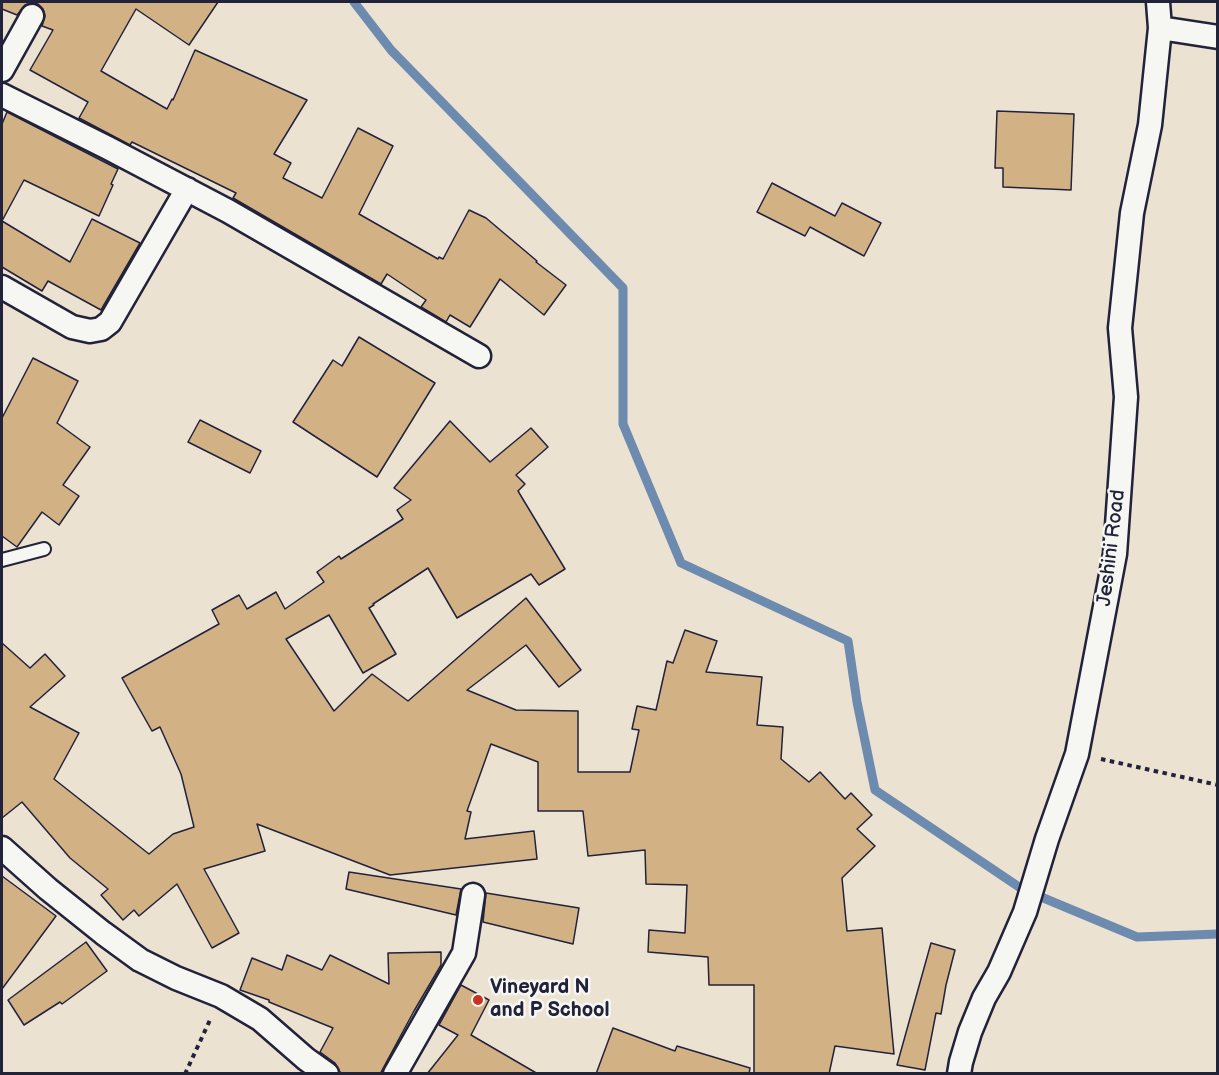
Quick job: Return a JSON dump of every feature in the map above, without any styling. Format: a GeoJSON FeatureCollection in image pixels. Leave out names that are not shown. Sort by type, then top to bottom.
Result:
{"type":"FeatureCollection","features":[{"type":"Feature","properties":{"kind":"street","name":"Jeshini Road"},"geometry":{"type":"LineString","coordinates":[[959,1074],[970,1032],[1025,912],[1047,838],[1077,754],[1115,554],[1126,397],[1120,328],[1132,213],[1150,125],[1160,28],[1158,2]]}},
{"type":"Feature","properties":{"kind":"street"},"geometry":{"type":"LineString","coordinates":[[2,70],[32,16]]}},
{"type":"Feature","properties":{"kind":"street"},"geometry":{"type":"LineString","coordinates":[[1160,28],[1218,37]]}},
{"type":"Feature","properties":{"kind":"street"},"geometry":{"type":"LineString","coordinates":[[2,95],[187,189],[479,356]]}},
{"type":"Feature","properties":{"kind":"street"},"geometry":{"type":"LineString","coordinates":[[2,286],[72,327],[90,331],[101,329],[110,322],[187,189]]}},
{"type":"Feature","properties":{"kind":"street"},"geometry":{"type":"LineString","coordinates":[[2,849],[48,889],[140,960],[176,978],[221,996],[260,1019],[327,1074]]}},
{"type":"Feature","properties":{"kind":"street"},"geometry":{"type":"LineString","coordinates":[[394,1074],[464,953],[473,895]]}},
{"type":"Feature","properties":{"kind":"lane"},"geometry":{"type":"LineString","coordinates":[[2,560],[44,549]]}},
{"type":"Feature","properties":{"kind":"path"},"geometry":{"type":"LineString","coordinates":[[1077,754],[1218,785]]}},
{"type":"Feature","properties":{"kind":"path"},"geometry":{"type":"LineString","coordinates":[[185,1074],[221,996]]}},
{"type":"Feature","properties":{"kind":"building"},"geometry":{"type":"Polygon","coordinates":[[[2,2],[218,2],[189,45],[136,9],[101,71],[167,109],[195,50],[307,100],[274,154],[291,163],[283,178],[322,198],[358,128],[393,146],[359,214],[438,259],[439,257],[443,259],[469,210],[486,218],[566,285],[544,315],[500,279],[470,327],[450,315],[446,322],[421,307],[426,300],[387,274],[381,284],[233,198],[236,193],[132,142],[130,145],[79,118],[88,102],[30,70],[53,30],[42,26],[45,16],[43,9],[38,4],[31,3],[25,5],[17,15],[2,9],[2,2]]]}},
{"type":"Feature","properties":{"kind":"building"},"geometry":{"type":"Polygon","coordinates":[[[997,111],[1074,114],[1071,190],[1003,187],[1003,168],[995,168],[997,111]]]}},
{"type":"Feature","properties":{"kind":"building"},"geometry":{"type":"Polygon","coordinates":[[[7,112],[118,169],[99,216],[24,180],[2,221],[2,124],[7,112]]]}},
{"type":"Feature","properties":{"kind":"building"},"geometry":{"type":"Polygon","coordinates":[[[772,183],[835,216],[842,203],[881,223],[864,256],[810,227],[805,236],[757,212],[772,183]]]}},
{"type":"Feature","properties":{"kind":"building"},"geometry":{"type":"Polygon","coordinates":[[[92,219],[140,243],[101,310],[48,281],[42,291],[2,267],[2,221],[70,262],[92,219]]]}},
{"type":"Feature","properties":{"kind":"building"},"geometry":{"type":"Polygon","coordinates":[[[359,337],[435,383],[377,477],[293,422],[333,360],[342,366],[359,337]]]}},
{"type":"Feature","properties":{"kind":"building"},"geometry":{"type":"Polygon","coordinates":[[[33,358],[78,381],[57,423],[90,447],[63,485],[79,496],[59,525],[42,512],[17,547],[2,536],[2,418],[33,358]]]}},
{"type":"Feature","properties":{"kind":"building"},"geometry":{"type":"Polygon","coordinates":[[[200,420],[261,451],[250,473],[188,442],[200,420]]]}},
{"type":"Feature","properties":{"kind":"building"},"geometry":{"type":"Polygon","coordinates":[[[450,421],[490,462],[531,428],[548,447],[516,475],[525,484],[518,491],[565,569],[539,585],[531,574],[457,618],[428,568],[369,608],[396,654],[363,673],[329,615],[286,639],[334,711],[372,674],[408,701],[526,598],[581,670],[559,687],[526,645],[467,690],[516,710],[578,711],[578,772],[630,772],[639,730],[632,729],[637,706],[656,710],[667,661],[673,663],[685,630],[717,641],[706,672],[762,677],[757,725],[783,727],[781,759],[809,782],[820,772],[845,799],[851,793],[872,815],[857,829],[875,846],[842,878],[847,931],[882,928],[894,1054],[835,1046],[829,1074],[754,1074],[754,985],[709,985],[708,957],[648,952],[649,930],[685,933],[687,885],[646,884],[645,850],[588,856],[583,811],[538,811],[538,762],[491,744],[467,811],[471,812],[465,839],[534,831],[537,859],[390,875],[257,824],[265,851],[204,869],[239,933],[212,948],[177,884],[139,916],[134,910],[123,920],[101,895],[108,889],[70,858],[22,802],[2,818],[2,643],[30,668],[45,654],[65,676],[30,707],[79,733],[54,779],[149,854],[173,834],[194,827],[181,774],[160,727],[152,731],[122,678],[219,624],[212,610],[239,595],[247,609],[276,592],[285,609],[324,582],[317,572],[339,556],[341,559],[403,519],[397,510],[411,500],[394,488],[450,421]]]}},
{"type":"Feature","properties":{"kind":"building"},"geometry":{"type":"Polygon","coordinates":[[[349,872],[461,889],[456,915],[346,889],[349,872]]]}},
{"type":"Feature","properties":{"kind":"building"},"geometry":{"type":"Polygon","coordinates":[[[2,876],[56,916],[2,989],[2,876]]]}},
{"type":"Feature","properties":{"kind":"building"},"geometry":{"type":"Polygon","coordinates":[[[486,893],[579,908],[573,944],[483,922],[486,893]]]}},
{"type":"Feature","properties":{"kind":"building"},"geometry":{"type":"Polygon","coordinates":[[[86,942],[107,971],[62,1004],[60,1002],[24,1025],[8,1000],[86,942]]]}},
{"type":"Feature","properties":{"kind":"building"},"geometry":{"type":"Polygon","coordinates":[[[931,943],[955,950],[941,1014],[936,1013],[925,1070],[897,1065],[931,943]]]}},
{"type":"Feature","properties":{"kind":"building"},"geometry":{"type":"Polygon","coordinates":[[[441,952],[441,965],[380,1074],[343,1074],[335,1063],[320,1052],[333,1028],[240,990],[252,958],[282,970],[287,955],[322,970],[330,955],[389,984],[388,953],[441,952]]]}},
{"type":"Feature","properties":{"kind":"building"},"geometry":{"type":"Polygon","coordinates":[[[461,985],[489,1000],[471,1035],[538,1074],[427,1074],[458,1035],[439,1025],[461,985]]]}},
{"type":"Feature","properties":{"kind":"building"},"geometry":{"type":"Polygon","coordinates":[[[613,1028],[675,1051],[677,1046],[750,1068],[749,1074],[596,1074],[613,1028]]]}},
{"type":"Feature","properties":{"kind":"waterway"},"geometry":{"type":"LineString","coordinates":[[354,2],[391,50],[623,288],[623,424],[681,563],[848,641],[857,702],[875,790],[1022,889],[1137,937],[1218,934]]}},
{"type":"Feature","properties":{"kind":"place","name":"Vineyard N and P School"},"geometry":{"type":"Point","coordinates":[478,1000]}}]}
